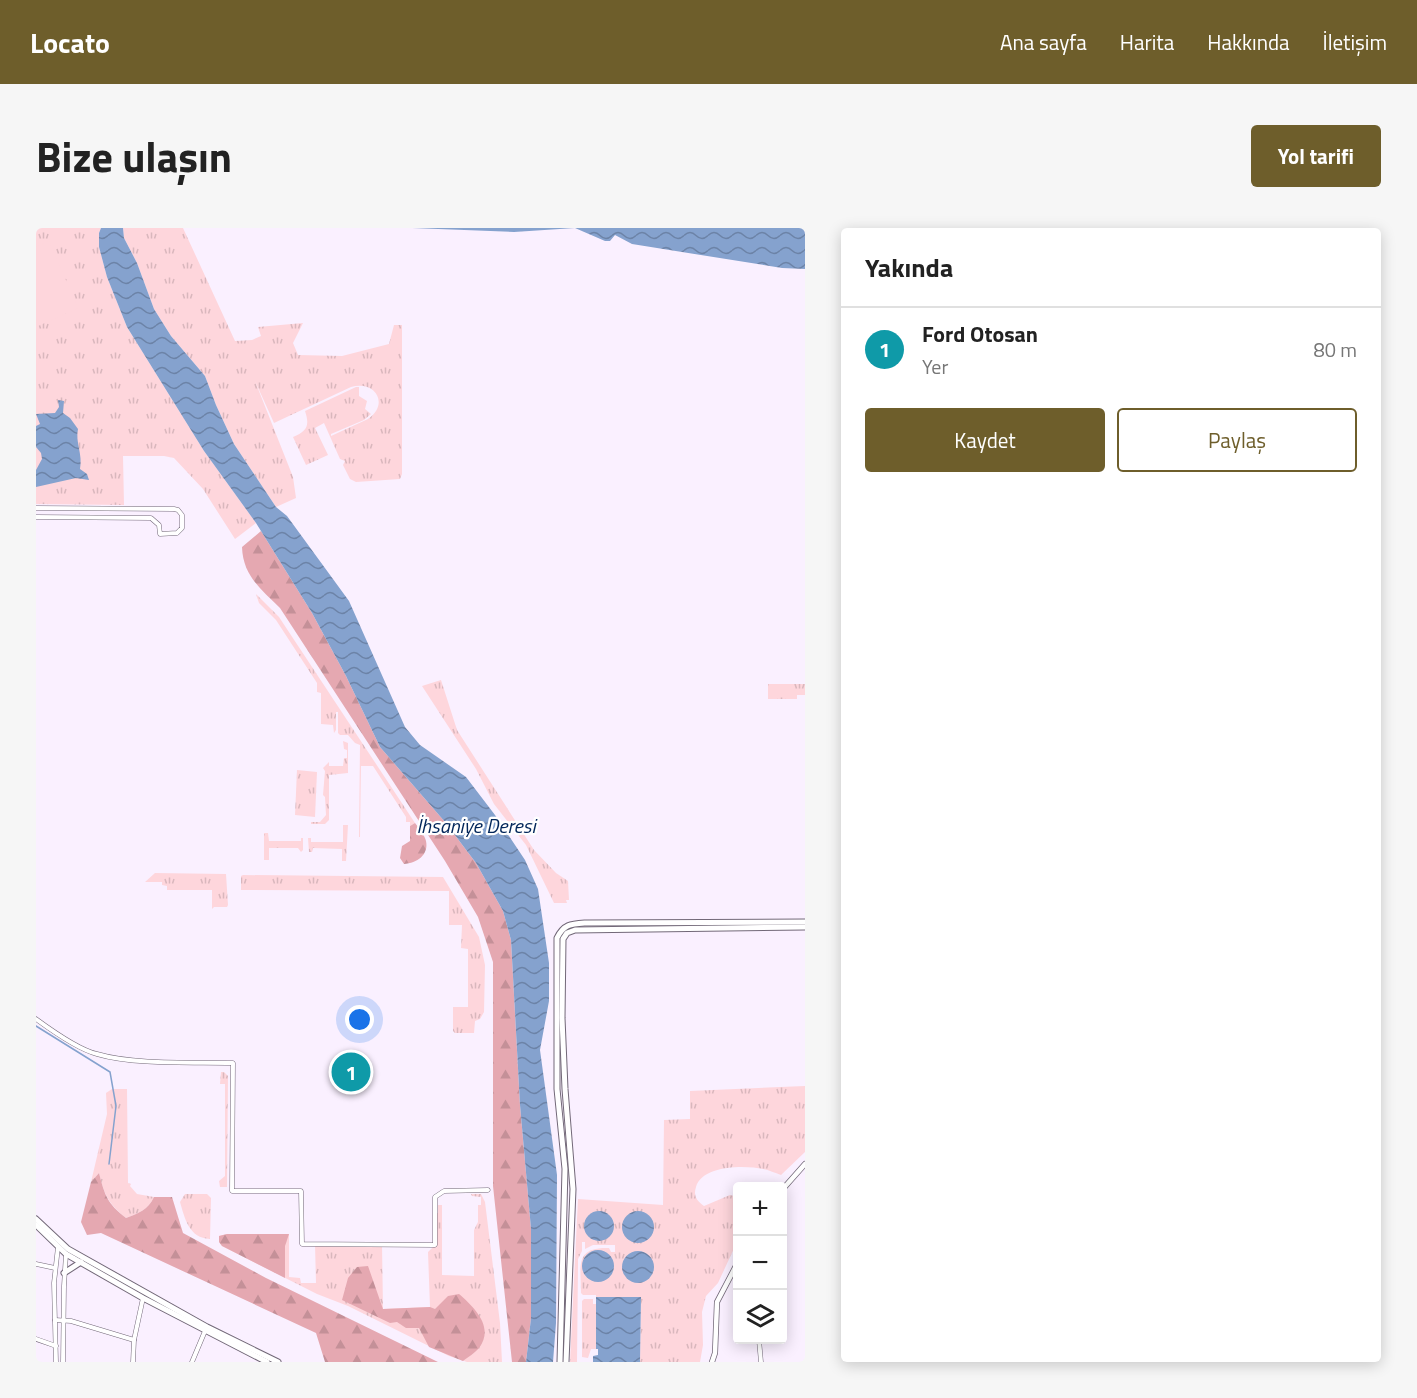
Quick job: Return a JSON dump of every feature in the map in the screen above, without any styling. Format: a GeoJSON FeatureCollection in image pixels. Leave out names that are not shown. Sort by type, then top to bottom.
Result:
{"type":"FeatureCollection","features":[{"type":"Feature","properties":{"kind":"main road"},"geometry":{"type":"LineString","coordinates":[[560,1362],[565,1169],[557,1089],[557,938],[561,929],[572,924],[586,923],[805,922]]}},
{"type":"Feature","properties":{"kind":"main road"},"geometry":{"type":"LineString","coordinates":[[566,1362],[573,1189],[562,1018],[563,939],[567,933],[575,930],[805,927]]}},
{"type":"Feature","properties":{"kind":"main road"},"geometry":{"type":"LineString","coordinates":[[36,1219],[68,1249],[186,1316],[278,1362]]}},
{"type":"Feature","properties":{"kind":"main road"},"geometry":{"type":"LineString","coordinates":[[36,1224],[66,1254],[143,1298],[267,1362]]}},
{"type":"Feature","properties":{"kind":"main road"},"geometry":{"type":"LineString","coordinates":[[64,1273],[81,1262]]}},
{"type":"Feature","properties":{"kind":"street"},"geometry":{"type":"LineString","coordinates":[[36,508],[174,509],[182,515],[182,528],[177,533],[160,534],[159,525],[151,518],[36,517]]}},
{"type":"Feature","properties":{"kind":"street"},"geometry":{"type":"LineString","coordinates":[[36,1019],[49,1029],[95,1054],[124,1060],[233,1063],[232,1191],[301,1191],[302,1244],[435,1245],[435,1197],[444,1191],[488,1190]]}},
{"type":"Feature","properties":{"kind":"street"},"geometry":{"type":"LineString","coordinates":[[787,1185],[805,1164]]}},
{"type":"Feature","properties":{"kind":"street"},"geometry":{"type":"LineString","coordinates":[[56,1362],[54,1283],[58,1246]]}},
{"type":"Feature","properties":{"kind":"street"},"geometry":{"type":"LineString","coordinates":[[63,1362],[66,1254]]}},
{"type":"Feature","properties":{"kind":"street"},"geometry":{"type":"LineString","coordinates":[[36,1264],[56,1268]]}},
{"type":"Feature","properties":{"kind":"street"},"geometry":{"type":"LineString","coordinates":[[712,1362],[715,1353],[717,1302],[733,1272]]}},
{"type":"Feature","properties":{"kind":"street"},"geometry":{"type":"LineString","coordinates":[[133,1362],[134,1340],[143,1298]]}},
{"type":"Feature","properties":{"kind":"street"},"geometry":{"type":"LineString","coordinates":[[55,1320],[63,1319],[134,1340]]}},
{"type":"Feature","properties":{"kind":"street"},"geometry":{"type":"LineString","coordinates":[[192,1362],[205,1331]]}},
{"type":"Feature","properties":{"kind":"street"},"geometry":{"type":"LineString","coordinates":[[36,1339],[56,1346]]}},
{"type":"Feature","properties":{"kind":"street"},"geometry":{"type":"LineString","coordinates":[[759,1344],[761,1362]]}},
{"type":"Feature","properties":{"kind":"green space"},"geometry":{"type":"Polygon","coordinates":[[[36,228],[101,228],[99,247],[107,277],[127,327],[204,451],[256,523],[235,539],[203,489],[174,458],[164,456],[123,456],[124,505],[36,504],[36,228]]]}},
{"type":"Feature","properties":{"kind":"green space"},"geometry":{"type":"Polygon","coordinates":[[[123,228],[183,228],[235,341],[252,340],[261,336],[258,327],[303,323],[293,343],[298,355],[342,356],[389,344],[394,325],[402,325],[402,474],[400,479],[356,482],[350,479],[343,465],[345,461],[340,459],[324,423],[315,428],[328,455],[306,465],[293,437],[306,427],[305,411],[356,387],[359,387],[359,396],[367,401],[365,409],[371,414],[364,420],[331,436],[368,419],[378,407],[379,400],[373,390],[360,386],[351,387],[274,423],[255,381],[293,477],[296,498],[276,507],[234,444],[205,376],[171,336],[154,309],[137,263],[124,238],[123,228]]]}},
{"type":"Feature","properties":{"kind":"green space"},"geometry":{"type":"Polygon","coordinates":[[[49,241],[78,308],[36,327],[36,247],[49,241]]]}},
{"type":"Feature","properties":{"kind":"green space"},"geometry":{"type":"Polygon","coordinates":[[[261,531],[312,613],[346,676],[380,747],[445,822],[476,863],[503,911],[511,940],[520,1105],[531,1229],[531,1318],[526,1362],[512,1362],[493,1186],[493,962],[478,917],[445,861],[280,608],[249,574],[242,547],[261,531]]]}},
{"type":"Feature","properties":{"kind":"green space"},"geometry":{"type":"Polygon","coordinates":[[[256,594],[279,617],[415,823],[410,826],[410,822],[406,822],[406,817],[373,766],[361,766],[359,837],[360,745],[348,735],[338,733],[338,712],[336,712],[334,733],[333,725],[321,724],[321,693],[317,692],[317,683],[276,620],[259,603],[256,594]]]}},
{"type":"Feature","properties":{"kind":"green space"},"geometry":{"type":"Polygon","coordinates":[[[441,680],[457,730],[534,850],[556,873],[568,881],[569,900],[566,900],[567,903],[554,903],[526,845],[494,804],[476,769],[422,686],[441,680]]]}},
{"type":"Feature","properties":{"kind":"green space"},"geometry":{"type":"Polygon","coordinates":[[[768,684],[805,684],[805,695],[797,695],[797,699],[768,699],[768,684]]]}},
{"type":"Feature","properties":{"kind":"green space"},"geometry":{"type":"Polygon","coordinates":[[[343,741],[348,743],[348,773],[329,775],[329,820],[325,824],[311,824],[311,822],[320,822],[326,815],[323,795],[325,771],[323,768],[329,762],[329,766],[343,766],[344,758],[347,758],[347,750],[344,749],[343,741]]]}},
{"type":"Feature","properties":{"kind":"green space"},"geometry":{"type":"Polygon","coordinates":[[[297,770],[317,772],[315,817],[295,815],[297,770]]]}},
{"type":"Feature","properties":{"kind":"green space"},"geometry":{"type":"Polygon","coordinates":[[[415,823],[425,839],[426,850],[417,860],[404,864],[400,858],[402,846],[410,841],[410,826],[415,823]]]}},
{"type":"Feature","properties":{"kind":"green space"},"geometry":{"type":"Polygon","coordinates":[[[343,825],[348,825],[346,861],[342,861],[342,849],[313,848],[312,852],[309,852],[308,838],[311,838],[311,842],[343,842],[343,825]]]}},
{"type":"Feature","properties":{"kind":"green space"},"geometry":{"type":"Polygon","coordinates":[[[264,833],[268,833],[269,841],[301,841],[303,838],[303,850],[301,852],[298,848],[269,848],[269,860],[264,860],[264,833]]]}},
{"type":"Feature","properties":{"kind":"green space"},"geometry":{"type":"Polygon","coordinates":[[[155,873],[226,874],[228,905],[212,909],[212,890],[167,890],[167,886],[162,885],[162,882],[145,882],[155,873]]]}},
{"type":"Feature","properties":{"kind":"green space"},"geometry":{"type":"Polygon","coordinates":[[[241,876],[443,877],[479,937],[485,965],[484,1012],[480,1019],[475,1021],[474,1033],[455,1033],[453,1031],[453,1007],[468,1007],[468,949],[461,948],[462,925],[449,925],[449,891],[241,890],[241,876]]]}},
{"type":"Feature","properties":{"kind":"green space"},"geometry":{"type":"Polygon","coordinates":[[[221,1072],[228,1076],[227,1187],[220,1187],[219,1181],[225,1176],[225,1084],[220,1084],[221,1072]]]}},
{"type":"Feature","properties":{"kind":"green space"},"geometry":{"type":"Polygon","coordinates":[[[805,1086],[805,1152],[781,1175],[755,1168],[725,1168],[706,1174],[696,1187],[696,1198],[704,1206],[733,1196],[733,1251],[718,1283],[706,1296],[702,1312],[703,1345],[700,1362],[640,1362],[641,1297],[583,1295],[581,1293],[581,1267],[585,1255],[598,1249],[609,1248],[611,1252],[615,1252],[615,1245],[593,1245],[585,1249],[585,1242],[582,1242],[582,1251],[578,1259],[577,1362],[570,1362],[578,1199],[663,1205],[664,1120],[690,1119],[690,1091],[805,1086]]]}},
{"type":"Feature","properties":{"kind":"green space"},"geometry":{"type":"Polygon","coordinates":[[[112,1089],[127,1089],[128,1183],[137,1194],[154,1197],[146,1208],[126,1218],[108,1198],[99,1173],[91,1182],[107,1114],[106,1093],[112,1089]]]}},
{"type":"Feature","properties":{"kind":"green space"},"geometry":{"type":"Polygon","coordinates":[[[99,1173],[108,1198],[126,1218],[146,1208],[154,1197],[172,1197],[183,1233],[266,1278],[438,1362],[325,1362],[316,1333],[101,1233],[87,1235],[81,1222],[91,1182],[99,1173]]]}},
{"type":"Feature","properties":{"kind":"green space"},"geometry":{"type":"Polygon","coordinates":[[[185,1194],[207,1194],[211,1198],[210,1239],[197,1235],[189,1226],[180,1202],[185,1194]]]}},
{"type":"Feature","properties":{"kind":"green space"},"geometry":{"type":"Polygon","coordinates":[[[471,1194],[481,1194],[485,1202],[500,1323],[502,1362],[467,1362],[449,1356],[348,1306],[317,1294],[222,1246],[219,1242],[219,1236],[227,1234],[289,1234],[289,1277],[300,1278],[301,1283],[316,1283],[315,1244],[382,1244],[383,1309],[430,1307],[428,1252],[435,1245],[435,1213],[438,1213],[438,1205],[442,1205],[442,1275],[474,1276],[474,1230],[478,1222],[478,1205],[481,1205],[481,1197],[471,1194]]]}},
{"type":"Feature","properties":{"kind":"green space"},"geometry":{"type":"Polygon","coordinates":[[[289,1234],[285,1246],[285,1278],[222,1246],[219,1236],[289,1234]]]}},
{"type":"Feature","properties":{"kind":"green space"},"geometry":{"type":"Polygon","coordinates":[[[368,1266],[383,1309],[430,1307],[435,1309],[448,1296],[459,1294],[476,1311],[484,1325],[485,1333],[479,1348],[463,1361],[429,1347],[419,1328],[406,1328],[397,1322],[390,1323],[342,1300],[348,1278],[357,1267],[368,1266]]]}},
{"type":"Feature","properties":{"kind":"green space"},"geometry":{"type":"Polygon","coordinates":[[[593,1299],[593,1304],[596,1304],[596,1349],[591,1349],[588,1358],[582,1357],[582,1301],[593,1299]]]}},
{"type":"Feature","properties":{"kind":"water","name":"İhsaniye Deresi"},"geometry":{"type":"Polygon","coordinates":[[[101,228],[123,228],[124,238],[137,263],[154,309],[171,336],[205,376],[234,444],[276,507],[287,516],[349,601],[405,727],[420,745],[466,777],[525,860],[538,889],[549,963],[549,1001],[540,1050],[557,1175],[556,1323],[553,1362],[526,1362],[531,1318],[531,1229],[520,1105],[511,940],[503,911],[476,863],[445,822],[380,747],[346,676],[312,613],[256,523],[204,451],[127,327],[107,277],[99,247],[101,228]]]}},
{"type":"Feature","properties":{"kind":"water"},"geometry":{"type":"Polygon","coordinates":[[[412,228],[575,228],[514,232],[412,228]]]}},
{"type":"Feature","properties":{"kind":"water"},"geometry":{"type":"Polygon","coordinates":[[[575,228],[805,228],[805,269],[782,268],[632,244],[615,235],[610,241],[605,241],[575,228]]]}},
{"type":"Feature","properties":{"kind":"water"},"geometry":{"type":"Polygon","coordinates":[[[58,400],[64,401],[63,413],[78,429],[80,469],[87,474],[89,480],[76,478],[36,487],[36,470],[42,459],[36,447],[36,426],[40,424],[36,414],[55,413],[59,407],[58,400]]]}},
{"type":"Feature","properties":{"kind":"water"},"geometry":{"type":"Polygon","coordinates":[[[599,1211],[610,1215],[614,1226],[610,1237],[599,1241],[588,1237],[584,1226],[588,1215],[599,1211]]]}},
{"type":"Feature","properties":{"kind":"water"},"geometry":{"type":"Polygon","coordinates":[[[638,1211],[649,1216],[654,1227],[649,1238],[638,1243],[627,1238],[622,1227],[627,1216],[638,1211]]]}},
{"type":"Feature","properties":{"kind":"water"},"geometry":{"type":"Polygon","coordinates":[[[598,1250],[609,1255],[614,1266],[609,1277],[598,1282],[587,1277],[582,1266],[587,1255],[598,1250]]]}},
{"type":"Feature","properties":{"kind":"water"},"geometry":{"type":"Polygon","coordinates":[[[638,1251],[649,1256],[654,1267],[649,1278],[638,1283],[627,1278],[622,1267],[627,1256],[638,1251]]]}},
{"type":"Feature","properties":{"kind":"water"},"geometry":{"type":"Polygon","coordinates":[[[596,1297],[641,1297],[640,1362],[593,1362],[593,1356],[598,1355],[596,1297]]]}},
{"type":"Feature","properties":{"kind":"waterway"},"geometry":{"type":"LineString","coordinates":[[36,1026],[110,1072],[116,1106],[109,1164]]}},
{"type":"Feature","properties":{"kind":"place","name":"Ford Otosan"},"geometry":{"type":"Point","coordinates":[351,1072]}}]}
